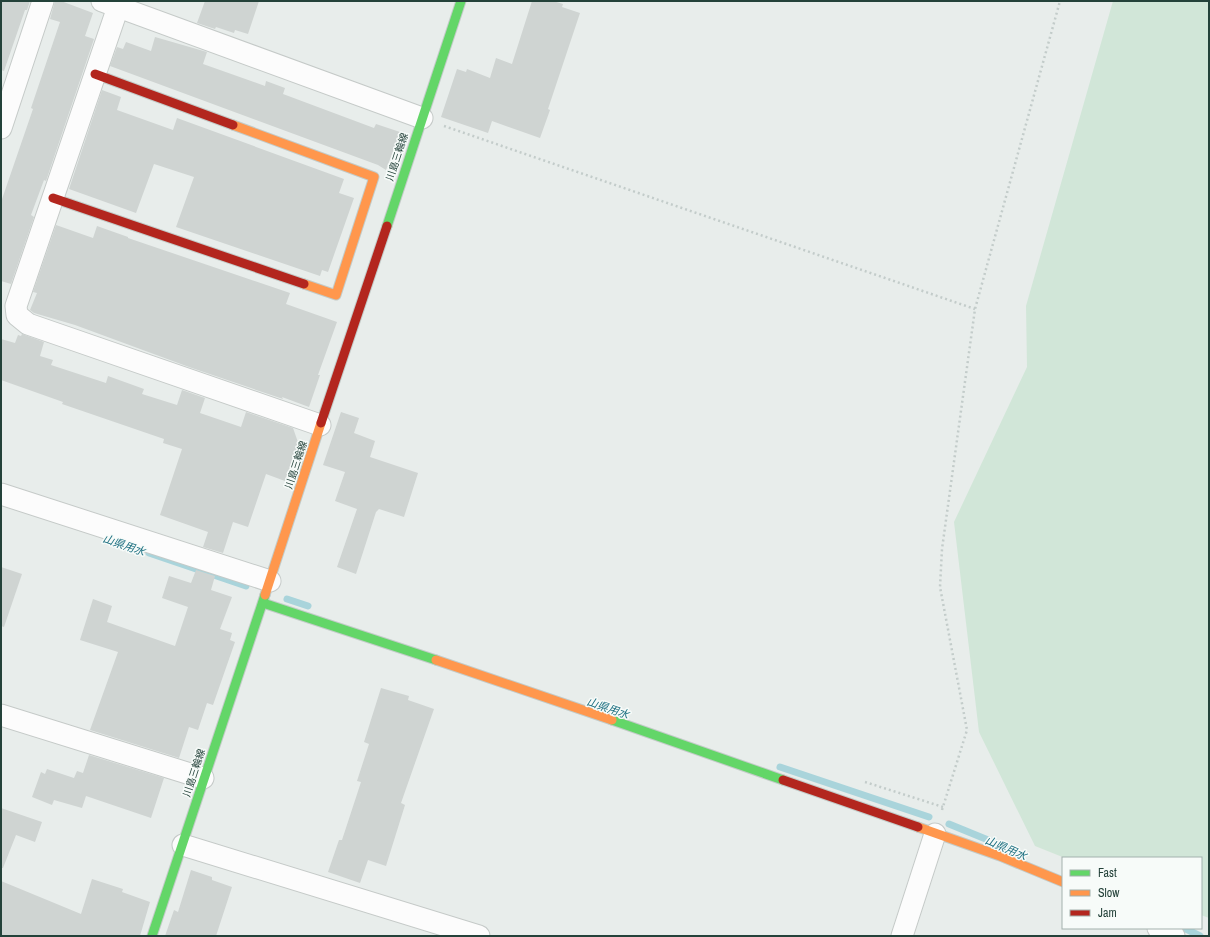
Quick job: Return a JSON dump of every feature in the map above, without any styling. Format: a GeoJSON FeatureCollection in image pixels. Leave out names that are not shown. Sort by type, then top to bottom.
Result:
{"type":"FeatureCollection","features":[{"type":"Feature","properties":{"kind":"street"},"geometry":{"type":"LineString","coordinates":[[1,128],[6,98],[43,1]]}},
{"type":"Feature","properties":{"kind":"street","name":"川島三輪線"},"geometry":{"type":"LineString","coordinates":[[152,936],[183,845],[203,778],[264,603],[320,424],[460,1]]}},
{"type":"Feature","properties":{"kind":"street"},"geometry":{"type":"LineString","coordinates":[[320,424],[28,324],[17,315],[16,306],[95,74],[110,4],[422,118]]}},
{"type":"Feature","properties":{"kind":"street"},"geometry":{"type":"LineString","coordinates":[[53,198],[336,295],[374,177],[95,74]]}},
{"type":"Feature","properties":{"kind":"street"},"geometry":{"type":"LineString","coordinates":[[1,494],[270,581]]}},
{"type":"Feature","properties":{"kind":"street"},"geometry":{"type":"LineString","coordinates":[[264,603],[455,666],[1013,860],[1062,882]]}},
{"type":"Feature","properties":{"kind":"street"},"geometry":{"type":"LineString","coordinates":[[1,715],[203,778]]}},
{"type":"Feature","properties":{"kind":"street"},"geometry":{"type":"LineString","coordinates":[[902,936],[935,834]]}},
{"type":"Feature","properties":{"kind":"street"},"geometry":{"type":"LineString","coordinates":[[183,845],[480,936]]}},
{"type":"Feature","properties":{"kind":"street"},"geometry":{"type":"LineString","coordinates":[[1160,929],[1174,936]]}},
{"type":"Feature","properties":{"kind":"path"},"geometry":{"type":"LineString","coordinates":[[935,834],[966,730],[940,587],[942,549],[975,309],[1060,1]]}},
{"type":"Feature","properties":{"kind":"path"},"geometry":{"type":"LineString","coordinates":[[422,118],[975,309]]}},
{"type":"Feature","properties":{"kind":"green space"},"geometry":{"type":"Polygon","coordinates":[[[1113,1],[1209,1],[1209,918],[1202,915],[1202,857],[1062,857],[1035,846],[979,732],[954,522],[1027,367],[1026,306],[1113,1]]]}},
{"type":"Feature","properties":{"kind":"building"},"geometry":{"type":"Polygon","coordinates":[[[1,1],[30,1],[27,10],[25,10],[4,71],[1,70],[1,1]]]}},
{"type":"Feature","properties":{"kind":"building"},"geometry":{"type":"Polygon","coordinates":[[[55,1],[61,1],[93,13],[85,36],[94,39],[46,181],[44,180],[31,215],[34,217],[11,284],[1,281],[1,202],[33,109],[31,108],[60,22],[50,19],[55,1]]]}},
{"type":"Feature","properties":{"kind":"building"},"geometry":{"type":"Polygon","coordinates":[[[205,1],[259,1],[248,34],[235,30],[234,33],[216,27],[215,29],[197,23],[205,1]]]}},
{"type":"Feature","properties":{"kind":"building"},"geometry":{"type":"Polygon","coordinates":[[[532,1],[553,1],[563,4],[562,7],[580,13],[548,109],[550,110],[540,138],[492,121],[488,133],[441,117],[457,69],[466,72],[467,69],[490,78],[496,58],[512,64],[532,1]]]}},
{"type":"Feature","properties":{"kind":"building"},"geometry":{"type":"Polygon","coordinates":[[[155,37],[207,52],[203,64],[265,86],[266,81],[285,88],[283,94],[374,128],[376,124],[400,132],[386,170],[378,165],[110,66],[117,47],[123,49],[126,42],[151,51],[155,37]]]}},
{"type":"Feature","properties":{"kind":"building"},"geometry":{"type":"Polygon","coordinates":[[[102,90],[121,97],[117,110],[173,130],[177,118],[344,179],[339,193],[354,198],[328,272],[322,270],[320,276],[176,227],[194,177],[154,164],[136,213],[69,189],[102,90]]]}},
{"type":"Feature","properties":{"kind":"building"},"geometry":{"type":"Polygon","coordinates":[[[56,225],[93,238],[97,226],[290,293],[286,304],[337,322],[318,375],[320,375],[309,407],[189,367],[75,325],[34,313],[30,310],[37,293],[33,292],[56,225]]]}},
{"type":"Feature","properties":{"kind":"building"},"geometry":{"type":"Polygon","coordinates":[[[22,334],[44,342],[40,356],[53,360],[51,365],[106,383],[108,376],[144,389],[142,394],[177,405],[182,390],[205,398],[200,413],[241,427],[246,412],[293,428],[300,448],[297,456],[294,455],[285,481],[266,474],[248,527],[233,522],[223,553],[203,547],[208,532],[160,515],[182,449],[163,443],[164,439],[62,404],[63,402],[1,380],[1,339],[15,343],[18,335],[21,336],[22,334]]]}},
{"type":"Feature","properties":{"kind":"building"},"geometry":{"type":"Polygon","coordinates":[[[341,412],[359,418],[354,433],[375,441],[370,457],[418,473],[404,517],[379,509],[376,512],[356,574],[337,567],[357,509],[335,501],[345,472],[323,465],[341,412]]]}},
{"type":"Feature","properties":{"kind":"building"},"geometry":{"type":"Polygon","coordinates":[[[1,567],[22,574],[4,627],[1,626],[1,567]]]}},
{"type":"Feature","properties":{"kind":"building"},"geometry":{"type":"Polygon","coordinates":[[[196,570],[215,576],[211,590],[232,597],[220,629],[232,633],[230,640],[235,642],[213,705],[207,703],[198,730],[189,727],[179,758],[90,730],[118,652],[80,640],[93,599],[112,606],[107,622],[175,646],[188,607],[162,598],[169,576],[191,583],[196,570]]]}},
{"type":"Feature","properties":{"kind":"building"},"geometry":{"type":"Polygon","coordinates":[[[381,688],[409,696],[408,700],[434,709],[401,803],[405,805],[386,866],[368,860],[360,883],[328,872],[339,840],[342,840],[361,782],[357,781],[369,744],[364,742],[381,688]]]}},
{"type":"Feature","properties":{"kind":"building"},"geometry":{"type":"Polygon","coordinates":[[[89,755],[164,778],[151,818],[86,796],[82,808],[54,800],[52,805],[32,797],[41,772],[45,774],[47,769],[74,778],[77,771],[83,773],[89,755]]]}},
{"type":"Feature","properties":{"kind":"building"},"geometry":{"type":"Polygon","coordinates":[[[1,808],[42,822],[35,842],[16,835],[3,868],[1,868],[1,808]]]}},
{"type":"Feature","properties":{"kind":"building"},"geometry":{"type":"Polygon","coordinates":[[[191,870],[212,877],[212,880],[232,887],[216,936],[165,936],[174,910],[178,912],[191,870]]]}},
{"type":"Feature","properties":{"kind":"building"},"geometry":{"type":"Polygon","coordinates":[[[92,879],[123,889],[122,892],[150,902],[140,936],[1,936],[1,881],[81,914],[92,879]]]}},
{"type":"Feature","properties":{"kind":"waterway","name":"山県用水"},"geometry":{"type":"LineString","coordinates":[[149,553],[246,586]]}},
{"type":"Feature","properties":{"kind":"waterway","name":"山県用水"},"geometry":{"type":"LineString","coordinates":[[287,599],[308,606]]}},
{"type":"Feature","properties":{"kind":"waterway","name":"山県用水"},"geometry":{"type":"LineString","coordinates":[[780,767],[929,817]]}},
{"type":"Feature","properties":{"kind":"waterway","name":"山県用水"},"geometry":{"type":"LineString","coordinates":[[949,824],[1015,851]]}},
{"type":"Feature","properties":{"kind":"waterway","name":"山県用水"},"geometry":{"type":"LineString","coordinates":[[1186,929],[1200,936]]}},
{"type":"Feature","properties":{"kind":"traffic: fast"},"geometry":{"type":"LineString","coordinates":[[387,226],[461,1]]}},
{"type":"Feature","properties":{"kind":"traffic: fast"},"geometry":{"type":"LineString","coordinates":[[152,936],[265,595]]}},
{"type":"Feature","properties":{"kind":"traffic: fast"},"geometry":{"type":"LineString","coordinates":[[263,603],[436,660]]}},
{"type":"Feature","properties":{"kind":"traffic: fast"},"geometry":{"type":"LineString","coordinates":[[612,720],[783,780]]}},
{"type":"Feature","properties":{"kind":"traffic: slow"},"geometry":{"type":"LineString","coordinates":[[233,125],[374,177],[336,295],[304,284]]}},
{"type":"Feature","properties":{"kind":"traffic: slow"},"geometry":{"type":"LineString","coordinates":[[265,595],[321,423]]}},
{"type":"Feature","properties":{"kind":"traffic: slow"},"geometry":{"type":"LineString","coordinates":[[436,660],[612,720]]}},
{"type":"Feature","properties":{"kind":"traffic: slow"},"geometry":{"type":"LineString","coordinates":[[918,827],[1000,856],[1062,882]]}},
{"type":"Feature","properties":{"kind":"traffic: jam"},"geometry":{"type":"LineString","coordinates":[[95,74],[233,125]]}},
{"type":"Feature","properties":{"kind":"traffic: jam"},"geometry":{"type":"LineString","coordinates":[[53,198],[304,284]]}},
{"type":"Feature","properties":{"kind":"traffic: jam"},"geometry":{"type":"LineString","coordinates":[[321,423],[387,226]]}},
{"type":"Feature","properties":{"kind":"traffic: jam"},"geometry":{"type":"LineString","coordinates":[[783,780],[918,827]]}}]}
